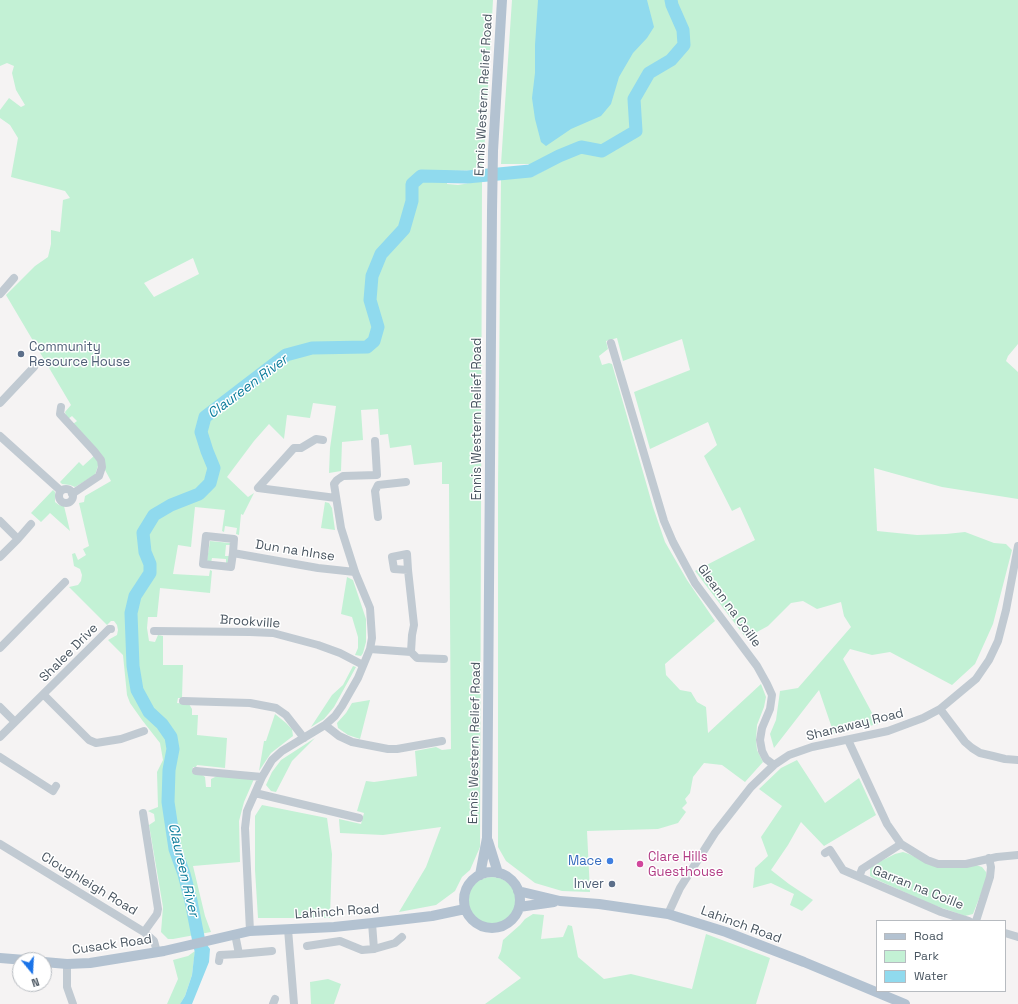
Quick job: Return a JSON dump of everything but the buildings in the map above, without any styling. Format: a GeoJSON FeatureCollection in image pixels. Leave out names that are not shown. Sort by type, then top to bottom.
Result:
{"type":"FeatureCollection","features":[{"type":"Feature","properties":{"kind":"main road","name":"Ennis Western Relief Road"},"geometry":{"type":"LineString","coordinates":[[480,875],[487,838],[493,151],[502,0]]}},
{"type":"Feature","properties":{"kind":"main road","name":"Ennis Western Relief Road"},"geometry":{"type":"LineString","coordinates":[[487,838],[498,873]]}},
{"type":"Feature","properties":{"kind":"main road"},"geometry":{"type":"LineString","coordinates":[[489,872],[498,873],[507,877],[514,883],[520,899],[519,906],[512,919],[506,924],[491,928],[483,926],[475,922],[465,909],[464,901],[467,889],[474,879],[480,875],[489,872]]}},
{"type":"Feature","properties":{"kind":"main road","name":"Lahinch Road"},"geometry":{"type":"LineString","coordinates":[[518,891],[560,901],[599,904],[668,914],[726,932],[876,992]]}},
{"type":"Feature","properties":{"kind":"main road","name":"Lahinch Road"},"geometry":{"type":"LineString","coordinates":[[519,906],[560,901]]}},
{"type":"Feature","properties":{"kind":"main road","name":"Lahinch Road"},"geometry":{"type":"LineString","coordinates":[[211,940],[250,931],[334,927],[432,916],[465,909]]}},
{"type":"Feature","properties":{"kind":"main road","name":"Cusack Road"},"geometry":{"type":"LineString","coordinates":[[52,963],[67,964],[105,961],[157,952],[211,940]]}},
{"type":"Feature","properties":{"kind":"main road"},"geometry":{"type":"LineString","coordinates":[[0,958],[12,959]]}},
{"type":"Feature","properties":{"kind":"main road","name":"Lahinch Road"},"geometry":{"type":"LineString","coordinates":[[876,992],[905,1004]]}},
{"type":"Feature","properties":{"kind":"street"},"geometry":{"type":"LineString","coordinates":[[0,294],[14,278]]}},
{"type":"Feature","properties":{"kind":"street","name":"Gleann na Coille"},"geometry":{"type":"LineString","coordinates":[[611,343],[610,355],[672,542],[695,583],[757,666],[772,695],[770,709],[762,728],[760,740],[762,751],[766,759],[774,765]]}},
{"type":"Feature","properties":{"kind":"street"},"geometry":{"type":"LineString","coordinates":[[0,403],[34,367]]}},
{"type":"Feature","properties":{"kind":"street"},"geometry":{"type":"LineString","coordinates":[[61,407],[60,414],[101,460],[102,466],[98,476],[72,494]]}},
{"type":"Feature","properties":{"kind":"street"},"geometry":{"type":"LineString","coordinates":[[0,436],[61,491]]}},
{"type":"Feature","properties":{"kind":"street"},"geometry":{"type":"LineString","coordinates":[[323,440],[316,439],[301,448],[294,448],[258,488],[336,498]]}},
{"type":"Feature","properties":{"kind":"street"},"geometry":{"type":"LineString","coordinates":[[375,441],[378,485],[375,491],[378,517]]}},
{"type":"Feature","properties":{"kind":"street","name":"Dun na hInse"},"geometry":{"type":"LineString","coordinates":[[325,725],[335,716],[358,678],[370,650],[372,638],[370,608],[354,572],[341,528],[334,484],[343,476],[377,474]]}},
{"type":"Feature","properties":{"kind":"street"},"geometry":{"type":"LineString","coordinates":[[378,485],[406,482]]}},
{"type":"Feature","properties":{"kind":"street"},"geometry":{"type":"LineString","coordinates":[[66,489],[70,490],[72,494],[71,501],[64,503],[59,498],[61,491],[66,489]]}},
{"type":"Feature","properties":{"kind":"street"},"geometry":{"type":"LineString","coordinates":[[0,521],[18,538]]}},
{"type":"Feature","properties":{"kind":"street"},"geometry":{"type":"LineString","coordinates":[[0,558],[31,524]]}},
{"type":"Feature","properties":{"kind":"street"},"geometry":{"type":"LineString","coordinates":[[206,536],[234,539],[233,553],[231,567],[203,564],[206,536]]}},
{"type":"Feature","properties":{"kind":"street","name":"Shanaway Road"},"geometry":{"type":"LineString","coordinates":[[668,914],[680,888],[715,833],[751,787],[774,765],[788,755],[806,749],[875,734],[901,727],[923,718],[940,709],[976,679],[998,641],[1006,610],[1018,546]]}},
{"type":"Feature","properties":{"kind":"street","name":"Dun na hInse"},"geometry":{"type":"LineString","coordinates":[[233,553],[318,568],[354,572]]}},
{"type":"Feature","properties":{"kind":"street"},"geometry":{"type":"LineString","coordinates":[[408,570],[414,625],[410,652]]}},
{"type":"Feature","properties":{"kind":"street"},"geometry":{"type":"LineString","coordinates":[[0,648],[65,582]]}},
{"type":"Feature","properties":{"kind":"street","name":"Shalee Drive"},"geometry":{"type":"LineString","coordinates":[[0,737],[109,629],[112,629]]}},
{"type":"Feature","properties":{"kind":"street","name":"Brookville"},"geometry":{"type":"LineString","coordinates":[[154,630],[273,633],[318,645],[363,665]]}},
{"type":"Feature","properties":{"kind":"street"},"geometry":{"type":"LineString","coordinates":[[370,650],[410,652],[417,658],[444,659]]}},
{"type":"Feature","properties":{"kind":"street","name":"Shalee Drive"},"geometry":{"type":"LineString","coordinates":[[44,695],[89,740],[96,743],[102,744],[144,731]]}},
{"type":"Feature","properties":{"kind":"street"},"geometry":{"type":"LineString","coordinates":[[183,701],[250,703],[276,708],[286,715],[304,738]]}},
{"type":"Feature","properties":{"kind":"street"},"geometry":{"type":"LineString","coordinates":[[196,701],[196,711]]}},
{"type":"Feature","properties":{"kind":"street"},"geometry":{"type":"LineString","coordinates":[[0,707],[15,722]]}},
{"type":"Feature","properties":{"kind":"street"},"geometry":{"type":"LineString","coordinates":[[940,709],[965,742],[972,748],[980,753],[1005,759],[1018,760]]}},
{"type":"Feature","properties":{"kind":"street"},"geometry":{"type":"LineString","coordinates":[[250,931],[245,828],[247,811],[262,777],[272,760],[282,751],[325,725],[339,736],[352,742],[382,748],[396,749],[442,740]]}},
{"type":"Feature","properties":{"kind":"street"},"geometry":{"type":"LineString","coordinates":[[848,740],[887,824],[900,844],[923,858],[938,864],[966,864],[989,858],[1018,855]]}},
{"type":"Feature","properties":{"kind":"street"},"geometry":{"type":"LineString","coordinates":[[0,757],[53,791],[56,786]]}},
{"type":"Feature","properties":{"kind":"street"},"geometry":{"type":"LineString","coordinates":[[196,771],[262,777]]}},
{"type":"Feature","properties":{"kind":"street"},"geometry":{"type":"LineString","coordinates":[[255,793],[359,818]]}},
{"type":"Feature","properties":{"kind":"street"},"geometry":{"type":"LineString","coordinates":[[143,813],[158,909],[157,914],[144,932]]}},
{"type":"Feature","properties":{"kind":"street","name":"Cloughleigh Road"},"geometry":{"type":"LineString","coordinates":[[0,844],[144,932],[154,941],[157,952]]}},
{"type":"Feature","properties":{"kind":"street","name":"Garran na Coille"},"geometry":{"type":"LineString","coordinates":[[859,878],[862,869],[900,844]]}},
{"type":"Feature","properties":{"kind":"street","name":"Garran na Coille"},"geometry":{"type":"LineString","coordinates":[[825,853],[830,850],[843,870],[859,878],[941,912],[966,920]]}},
{"type":"Feature","properties":{"kind":"street","name":"Garran na Coille"},"geometry":{"type":"LineString","coordinates":[[976,920],[990,877],[992,867],[989,858]]}},
{"type":"Feature","properties":{"kind":"street"},"geometry":{"type":"LineString","coordinates":[[372,923],[374,949]]}},
{"type":"Feature","properties":{"kind":"street"},"geometry":{"type":"LineString","coordinates":[[288,929],[294,1004]]}},
{"type":"Feature","properties":{"kind":"street"},"geometry":{"type":"LineString","coordinates":[[1006,933],[1018,937]]}},
{"type":"Feature","properties":{"kind":"street"},"geometry":{"type":"LineString","coordinates":[[235,934],[239,954]]}},
{"type":"Feature","properties":{"kind":"street"},"geometry":{"type":"LineString","coordinates":[[307,946],[340,940],[362,950],[374,949],[395,943],[402,937]]}},
{"type":"Feature","properties":{"kind":"street"},"geometry":{"type":"LineString","coordinates":[[219,960],[220,955],[272,951]]}},
{"type":"Feature","properties":{"kind":"street"},"geometry":{"type":"LineString","coordinates":[[67,964],[67,987],[73,1004]]}},
{"type":"Feature","properties":{"kind":"green space"},"geometry":{"type":"Polygon","coordinates":[[[0,0],[493,0],[482,170],[448,171],[447,184],[458,185],[482,181],[480,847],[470,870],[462,877],[455,891],[436,905],[399,912],[426,867],[441,827],[383,835],[340,833],[339,819],[361,824],[364,813],[357,811],[366,781],[374,782],[417,776],[415,751],[436,747],[442,750],[451,749],[449,484],[442,484],[442,462],[414,465],[411,445],[390,448],[388,434],[380,435],[378,409],[361,410],[363,440],[342,442],[341,471],[329,473],[330,448],[336,406],[313,403],[310,418],[287,415],[284,439],[269,424],[227,477],[248,497],[254,493],[243,515],[241,514],[239,535],[236,534],[237,528],[225,526],[224,532],[222,531],[225,510],[195,507],[191,547],[178,545],[173,574],[209,576],[210,570],[212,571],[210,593],[160,588],[157,617],[148,617],[147,628],[149,641],[155,642],[158,635],[163,636],[163,665],[183,665],[182,698],[178,698],[177,703],[189,704],[192,709],[192,715],[198,715],[197,735],[227,738],[225,768],[197,765],[196,767],[193,767],[192,773],[201,774],[205,777],[206,787],[211,787],[211,779],[217,776],[254,779],[244,802],[239,821],[240,862],[193,866],[205,916],[211,932],[168,939],[161,932],[163,907],[149,825],[155,821],[154,814],[148,811],[158,807],[157,772],[163,760],[160,743],[130,703],[127,695],[123,655],[108,640],[117,635],[117,625],[114,621],[111,621],[107,625],[69,587],[78,585],[81,581],[82,575],[80,569],[74,566],[72,554],[75,553],[78,560],[86,555],[83,549],[89,546],[79,503],[84,502],[85,496],[111,481],[73,424],[77,421],[72,416],[68,419],[66,416],[65,412],[71,405],[6,295],[35,266],[48,257],[51,244],[51,230],[60,232],[63,200],[70,198],[65,191],[11,177],[18,138],[10,125],[0,118],[0,110],[9,98],[21,107],[25,105],[16,90],[12,73],[14,66],[7,63],[0,66],[0,0]],[[193,258],[144,283],[154,297],[199,274],[193,258]]]}},
{"type":"Feature","properties":{"kind":"green space"},"geometry":{"type":"Polygon","coordinates":[[[512,0],[1018,0],[1018,344],[1008,356],[1006,361],[1018,372],[1018,499],[942,487],[874,468],[877,531],[917,535],[965,532],[994,543],[1006,544],[1012,550],[993,624],[975,664],[952,685],[890,652],[872,655],[850,649],[843,659],[878,724],[834,734],[819,690],[774,748],[770,734],[776,720],[780,691],[798,688],[851,627],[844,616],[841,602],[817,609],[803,601],[791,603],[768,626],[746,638],[695,571],[755,540],[740,507],[732,511],[704,456],[717,445],[708,422],[650,449],[634,392],[690,370],[682,339],[623,361],[617,338],[606,341],[608,349],[599,356],[602,365],[609,363],[612,364],[653,507],[665,542],[687,580],[715,621],[665,664],[666,675],[680,690],[691,692],[697,702],[706,707],[708,733],[761,684],[766,697],[757,725],[756,740],[757,750],[763,762],[745,782],[722,765],[704,763],[693,777],[690,793],[685,799],[687,803],[682,808],[686,812],[678,823],[658,829],[587,831],[590,892],[562,891],[535,883],[506,861],[498,847],[498,485],[501,179],[534,176],[545,170],[547,160],[535,164],[501,164],[512,0]]]}},
{"type":"Feature","properties":{"kind":"green space"},"geometry":{"type":"Polygon","coordinates":[[[95,455],[98,461],[98,466],[95,475],[75,487],[62,484],[60,482],[79,462],[83,466],[95,455]]]}},
{"type":"Feature","properties":{"kind":"green space"},"geometry":{"type":"Polygon","coordinates":[[[53,490],[55,492],[55,502],[64,506],[70,531],[50,513],[41,522],[31,513],[53,490]]]}},
{"type":"Feature","properties":{"kind":"green space"},"geometry":{"type":"Polygon","coordinates":[[[325,502],[329,503],[332,508],[335,530],[321,528],[325,502]]]}},
{"type":"Feature","properties":{"kind":"green space"},"geometry":{"type":"Polygon","coordinates":[[[210,541],[230,543],[231,545],[226,545],[225,556],[230,556],[230,561],[226,564],[226,559],[212,558],[211,563],[209,563],[207,560],[210,541]]]}},
{"type":"Feature","properties":{"kind":"green space"},"geometry":{"type":"Polygon","coordinates":[[[347,577],[353,580],[366,619],[366,642],[361,656],[355,655],[358,648],[358,637],[352,617],[341,614],[347,577]]]}},
{"type":"Feature","properties":{"kind":"green space"},"geometry":{"type":"Polygon","coordinates":[[[353,666],[356,667],[334,707],[324,719],[311,727],[332,695],[343,685],[353,666]]]}},
{"type":"Feature","properties":{"kind":"green space"},"geometry":{"type":"Polygon","coordinates":[[[370,700],[360,739],[348,735],[338,728],[337,723],[352,703],[370,700]]]}},
{"type":"Feature","properties":{"kind":"green space"},"geometry":{"type":"Polygon","coordinates":[[[275,714],[292,729],[293,736],[271,753],[259,771],[264,741],[266,741],[275,714]]]}},
{"type":"Feature","properties":{"kind":"green space"},"geometry":{"type":"Polygon","coordinates":[[[315,738],[292,761],[276,792],[271,791],[266,785],[272,772],[281,760],[315,738]]]}},
{"type":"Feature","properties":{"kind":"green space"},"geometry":{"type":"Polygon","coordinates":[[[797,760],[825,803],[859,778],[876,815],[824,846],[801,822],[771,870],[813,900],[802,911],[790,905],[794,894],[771,883],[753,888],[755,868],[768,856],[761,837],[782,806],[759,789],[781,768],[797,760]]]}},
{"type":"Feature","properties":{"kind":"green space"},"geometry":{"type":"Polygon","coordinates":[[[262,805],[327,818],[332,854],[330,918],[258,918],[255,870],[255,816],[262,805]]]}},
{"type":"Feature","properties":{"kind":"green space"},"geometry":{"type":"Polygon","coordinates":[[[903,852],[932,865],[976,865],[982,867],[986,872],[987,878],[973,914],[965,916],[931,904],[870,876],[871,866],[895,854],[903,852]]]}},
{"type":"Feature","properties":{"kind":"green space"},"geometry":{"type":"Polygon","coordinates":[[[487,877],[497,877],[509,884],[516,896],[516,906],[509,918],[497,925],[487,925],[479,921],[472,914],[468,906],[468,896],[472,888],[479,881],[487,877]]]}},
{"type":"Feature","properties":{"kind":"green space"},"geometry":{"type":"Polygon","coordinates":[[[533,914],[544,915],[541,939],[563,937],[568,925],[572,926],[578,957],[604,979],[631,974],[692,989],[706,934],[770,958],[756,1004],[485,1004],[521,978],[498,958],[503,940],[525,919],[533,914]]]}},
{"type":"Feature","properties":{"kind":"green space"},"geometry":{"type":"Polygon","coordinates":[[[195,951],[192,975],[185,996],[180,1004],[167,1004],[178,979],[173,960],[188,956],[195,951]]]}},
{"type":"Feature","properties":{"kind":"green space"},"geometry":{"type":"Polygon","coordinates":[[[328,979],[341,984],[334,1004],[311,1004],[310,982],[328,979]]]}},
{"type":"Feature","properties":{"kind":"water"},"geometry":{"type":"Polygon","coordinates":[[[538,0],[647,0],[654,27],[647,38],[633,53],[619,77],[611,104],[601,116],[571,129],[546,146],[541,142],[535,119],[532,98],[535,73],[538,0]]]}},
{"type":"Feature","properties":{"kind":"water"},"geometry":{"type":"Polygon","coordinates":[[[197,931],[210,949],[209,962],[192,1004],[180,1004],[185,996],[192,975],[197,931]]]}},
{"type":"Feature","properties":{"kind":"waterway","name":"Claureen River"},"geometry":{"type":"LineString","coordinates":[[200,947],[191,901],[184,874],[175,849],[168,802],[169,770],[173,749],[171,737],[162,724],[149,712],[137,690],[133,666],[131,613],[135,596],[150,573],[150,564],[145,552],[143,533],[154,515],[171,505],[199,494],[210,483],[214,468],[201,432],[205,417],[286,355],[312,348],[367,347],[374,341],[378,327],[370,300],[372,276],[381,254],[404,229],[412,201],[412,184],[421,176],[467,177],[530,171],[559,156],[581,147],[602,151],[636,131],[634,99],[649,73],[671,60],[684,45],[683,30],[671,0]]}},
{"type":"Feature","properties":{"kind":"place","name":"Community Resource House"},"geometry":{"type":"Point","coordinates":[21,354]}},
{"type":"Feature","properties":{"kind":"place","name":"Mace"},"geometry":{"type":"Point","coordinates":[610,861]}},
{"type":"Feature","properties":{"kind":"place","name":"Clare Hills Guesthouse"},"geometry":{"type":"Point","coordinates":[640,864]}},
{"type":"Feature","properties":{"kind":"place","name":"Inver"},"geometry":{"type":"Point","coordinates":[612,884]}}]}
